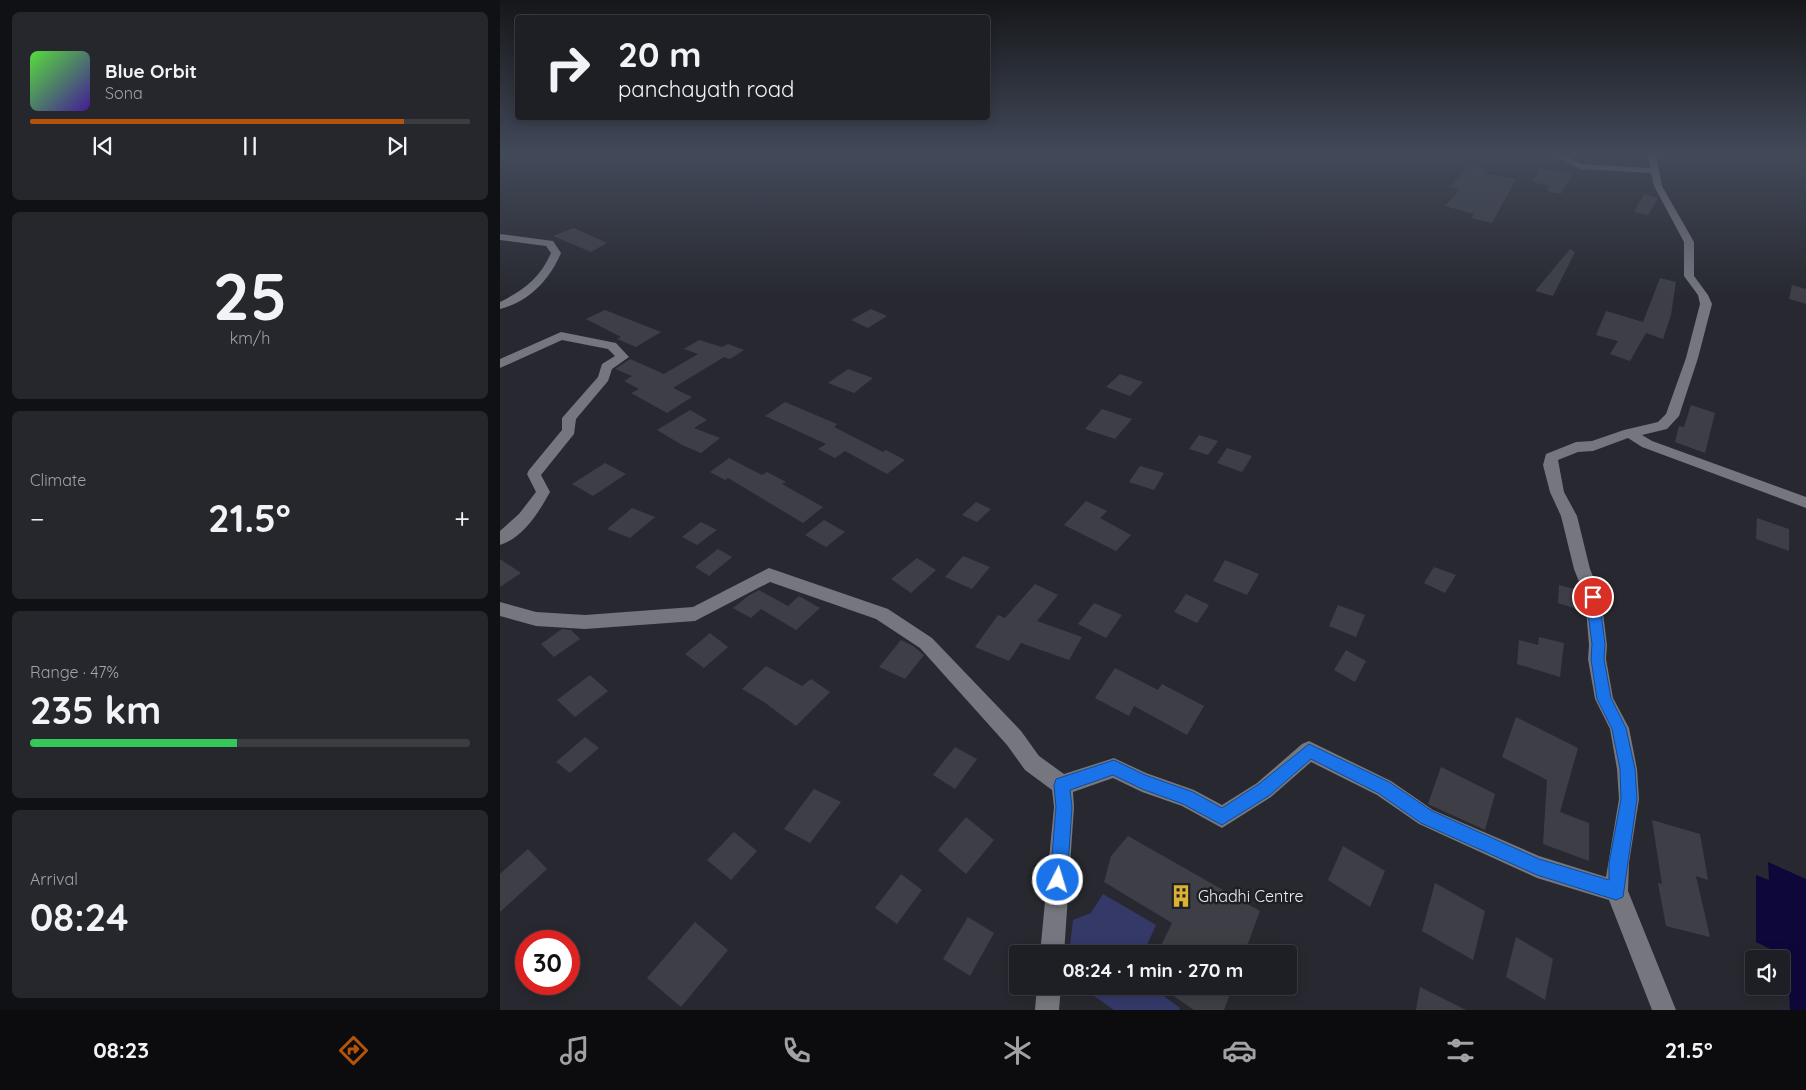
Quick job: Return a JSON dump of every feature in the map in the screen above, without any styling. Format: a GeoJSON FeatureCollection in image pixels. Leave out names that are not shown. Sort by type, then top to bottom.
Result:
{"type":"FeatureCollection","features":[{"type":"Feature","properties":{"kind":"street"},"geometry":{"type":"LineString","coordinates":[[1664,1010],[1652,975],[1616,891],[1618,863],[1629,799],[1627,769],[1619,728],[1604,699],[1597,659],[1598,644],[1593,597],[1582,569],[1569,516],[1557,492],[1550,465],[1550,457],[1576,447],[1593,446],[1630,433],[1662,426],[1672,416],[1702,324],[1706,304],[1703,295],[1689,276],[1689,242],[1667,202]]}},
{"type":"Feature","properties":{"kind":"street"},"geometry":{"type":"LineString","coordinates":[[500,236],[549,242],[556,253],[550,271],[530,291],[500,306]]}},
{"type":"Feature","properties":{"kind":"street"},"geometry":{"type":"LineString","coordinates":[[500,364],[562,336],[612,346],[624,357],[606,367],[604,378],[569,418],[569,431],[534,474],[543,492],[532,512],[516,529],[500,539]]}},
{"type":"Feature","properties":{"kind":"street"},"geometry":{"type":"LineString","coordinates":[[1630,433],[1647,444],[1806,503]]}},
{"type":"Feature","properties":{"kind":"street"},"geometry":{"type":"LineString","coordinates":[[500,609],[536,619],[585,622],[695,614],[769,576],[882,614],[926,643],[1014,738],[1032,763],[1062,785],[1064,807],[1053,945]]}},
{"type":"Feature","properties":{"kind":"street"},"geometry":{"type":"LineString","coordinates":[[1062,785],[1114,768],[1142,782],[1187,797],[1222,817],[1264,790],[1309,751],[1384,788],[1426,817],[1537,867],[1616,891]]}},
{"type":"Feature","properties":{"kind":"street"},"geometry":{"type":"LineString","coordinates":[[1047,1010],[1048,995]]}},
{"type":"Feature","properties":{"kind":"shaded area"},"geometry":{"type":"Polygon","coordinates":[[[1768,862],[1806,879],[1806,1010],[1790,1010],[1790,950],[1770,950],[1756,942],[1756,875],[1769,880],[1768,862]]]}},
{"type":"Feature","properties":{"kind":"shaded area"},"geometry":{"type":"Polygon","coordinates":[[[1103,894],[1156,925],[1147,945],[1070,945],[1073,920],[1091,913],[1103,894]]]}},
{"type":"Feature","properties":{"kind":"shaded area"},"geometry":{"type":"Polygon","coordinates":[[[1093,995],[1162,995],[1180,1008],[1179,1010],[1114,1010],[1093,995]]]}},
{"type":"Feature","properties":{"kind":"building"},"geometry":{"type":"Polygon","coordinates":[[[1448,202],[1503,202],[1492,223],[1471,218],[1474,214],[1445,206],[1448,202]]]}},
{"type":"Feature","properties":{"kind":"building"},"geometry":{"type":"Polygon","coordinates":[[[1639,202],[1656,202],[1648,215],[1634,212],[1639,202]]]}},
{"type":"Feature","properties":{"kind":"building"},"geometry":{"type":"Polygon","coordinates":[[[574,228],[607,243],[591,252],[553,236],[574,228]]]}},
{"type":"Feature","properties":{"kind":"building"},"geometry":{"type":"Polygon","coordinates":[[[1570,249],[1575,252],[1553,296],[1535,291],[1570,249]]]}},
{"type":"Feature","properties":{"kind":"building"},"geometry":{"type":"Polygon","coordinates":[[[1660,278],[1676,282],[1671,315],[1663,339],[1646,333],[1630,361],[1610,354],[1618,341],[1596,335],[1606,311],[1643,322],[1660,278]]]}},
{"type":"Feature","properties":{"kind":"building"},"geometry":{"type":"Polygon","coordinates":[[[1792,285],[1806,289],[1806,304],[1789,299],[1792,285]]]}},
{"type":"Feature","properties":{"kind":"building"},"geometry":{"type":"Polygon","coordinates":[[[871,309],[887,316],[868,328],[851,320],[871,309]]]}},
{"type":"Feature","properties":{"kind":"building"},"geometry":{"type":"Polygon","coordinates":[[[605,310],[661,332],[636,347],[617,339],[621,337],[586,319],[605,310]]]}},
{"type":"Feature","properties":{"kind":"building"},"geometry":{"type":"Polygon","coordinates":[[[699,340],[722,347],[728,344],[744,350],[730,359],[724,357],[673,388],[692,397],[667,413],[631,393],[639,389],[624,381],[632,376],[615,369],[630,359],[664,374],[698,354],[684,349],[699,340]]]}},
{"type":"Feature","properties":{"kind":"building"},"geometry":{"type":"Polygon","coordinates":[[[848,369],[873,378],[854,393],[828,383],[848,369]]]}},
{"type":"Feature","properties":{"kind":"building"},"geometry":{"type":"Polygon","coordinates":[[[1120,374],[1143,382],[1130,396],[1106,387],[1120,374]]]}},
{"type":"Feature","properties":{"kind":"building"},"geometry":{"type":"Polygon","coordinates":[[[785,402],[837,424],[834,427],[883,452],[886,450],[905,460],[887,474],[845,451],[835,458],[818,449],[826,444],[765,416],[785,402]]]}},
{"type":"Feature","properties":{"kind":"building"},"geometry":{"type":"Polygon","coordinates":[[[1691,405],[1715,413],[1705,453],[1675,442],[1679,426],[1684,427],[1691,405]]]}},
{"type":"Feature","properties":{"kind":"building"},"geometry":{"type":"Polygon","coordinates":[[[1102,409],[1132,419],[1115,439],[1085,429],[1102,409]]]}},
{"type":"Feature","properties":{"kind":"building"},"geometry":{"type":"Polygon","coordinates":[[[690,410],[707,420],[694,428],[720,438],[701,453],[682,445],[657,430],[690,410]]]}},
{"type":"Feature","properties":{"kind":"building"},"geometry":{"type":"Polygon","coordinates":[[[1199,435],[1218,441],[1208,455],[1189,449],[1199,435]]]}},
{"type":"Feature","properties":{"kind":"building"},"geometry":{"type":"Polygon","coordinates":[[[1227,448],[1252,456],[1242,472],[1217,463],[1227,448]]]}},
{"type":"Feature","properties":{"kind":"building"},"geometry":{"type":"Polygon","coordinates":[[[729,458],[762,475],[767,472],[786,482],[782,484],[823,507],[803,523],[728,478],[725,480],[710,472],[729,458]]]}},
{"type":"Feature","properties":{"kind":"building"},"geometry":{"type":"Polygon","coordinates":[[[605,463],[626,474],[593,496],[572,484],[605,463]]]}},
{"type":"Feature","properties":{"kind":"building"},"geometry":{"type":"Polygon","coordinates":[[[1140,466],[1164,473],[1154,490],[1129,482],[1140,466]]]}},
{"type":"Feature","properties":{"kind":"building"},"geometry":{"type":"Polygon","coordinates":[[[1086,501],[1107,511],[1100,518],[1131,535],[1116,551],[1064,525],[1086,501]]]}},
{"type":"Feature","properties":{"kind":"building"},"geometry":{"type":"Polygon","coordinates":[[[976,502],[991,509],[977,522],[962,515],[976,502]]]}},
{"type":"Feature","properties":{"kind":"building"},"geometry":{"type":"Polygon","coordinates":[[[632,508],[655,517],[630,538],[607,529],[632,508]]]}},
{"type":"Feature","properties":{"kind":"building"},"geometry":{"type":"Polygon","coordinates":[[[1757,518],[1789,529],[1789,551],[1756,539],[1757,518]]]}},
{"type":"Feature","properties":{"kind":"building"},"geometry":{"type":"Polygon","coordinates":[[[824,520],[845,532],[826,547],[805,535],[824,520]]]}},
{"type":"Feature","properties":{"kind":"building"},"geometry":{"type":"Polygon","coordinates":[[[701,522],[717,530],[697,545],[682,537],[701,522]]]}},
{"type":"Feature","properties":{"kind":"building"},"geometry":{"type":"Polygon","coordinates":[[[718,549],[732,557],[709,576],[695,567],[718,549]]]}},
{"type":"Feature","properties":{"kind":"building"},"geometry":{"type":"Polygon","coordinates":[[[963,556],[990,567],[972,589],[945,577],[963,556]]]}},
{"type":"Feature","properties":{"kind":"building"},"geometry":{"type":"Polygon","coordinates":[[[917,558],[936,570],[911,593],[891,579],[917,558]]]}},
{"type":"Feature","properties":{"kind":"building"},"geometry":{"type":"Polygon","coordinates":[[[500,559],[521,573],[500,587],[500,559]]]}},
{"type":"Feature","properties":{"kind":"building"},"geometry":{"type":"Polygon","coordinates":[[[1225,560],[1259,574],[1247,595],[1213,581],[1225,560]]]}},
{"type":"Feature","properties":{"kind":"building"},"geometry":{"type":"Polygon","coordinates":[[[1434,567],[1456,575],[1445,593],[1424,583],[1434,567]]]}},
{"type":"Feature","properties":{"kind":"building"},"geometry":{"type":"Polygon","coordinates":[[[1035,584],[1058,595],[1037,621],[1082,637],[1069,660],[1021,643],[1009,661],[975,647],[998,615],[1005,618],[1035,584]]]}},
{"type":"Feature","properties":{"kind":"building"},"geometry":{"type":"Polygon","coordinates":[[[1559,585],[1581,591],[1583,611],[1558,603],[1559,585]]]}},
{"type":"Feature","properties":{"kind":"building"},"geometry":{"type":"Polygon","coordinates":[[[759,590],[788,606],[799,596],[820,608],[796,630],[761,609],[751,618],[733,608],[759,590]]]}},
{"type":"Feature","properties":{"kind":"building"},"geometry":{"type":"Polygon","coordinates":[[[1186,594],[1209,605],[1197,623],[1174,612],[1186,594]]]}},
{"type":"Feature","properties":{"kind":"building"},"geometry":{"type":"Polygon","coordinates":[[[1094,603],[1122,615],[1106,638],[1078,624],[1094,603]]]}},
{"type":"Feature","properties":{"kind":"building"},"geometry":{"type":"Polygon","coordinates":[[[1338,605],[1365,615],[1356,637],[1329,626],[1338,605]]]}},
{"type":"Feature","properties":{"kind":"building"},"geometry":{"type":"Polygon","coordinates":[[[562,629],[571,630],[580,639],[554,657],[541,644],[562,629]]]}},
{"type":"Feature","properties":{"kind":"building"},"geometry":{"type":"Polygon","coordinates":[[[710,633],[728,647],[704,668],[685,654],[710,633]]]}},
{"type":"Feature","properties":{"kind":"building"},"geometry":{"type":"Polygon","coordinates":[[[1539,637],[1564,643],[1560,677],[1517,664],[1519,640],[1538,645],[1539,637]]]}},
{"type":"Feature","properties":{"kind":"building"},"geometry":{"type":"Polygon","coordinates":[[[901,640],[913,646],[924,655],[905,679],[879,667],[901,640]]]}},
{"type":"Feature","properties":{"kind":"building"},"geometry":{"type":"Polygon","coordinates":[[[1346,650],[1366,661],[1355,682],[1334,670],[1346,650]]]}},
{"type":"Feature","properties":{"kind":"building"},"geometry":{"type":"Polygon","coordinates":[[[766,666],[802,686],[811,679],[830,692],[796,726],[764,702],[742,689],[766,666]]]}},
{"type":"Feature","properties":{"kind":"building"},"geometry":{"type":"Polygon","coordinates":[[[1115,668],[1158,690],[1162,684],[1204,706],[1187,735],[1134,706],[1129,716],[1095,698],[1115,668]]]}},
{"type":"Feature","properties":{"kind":"building"},"geometry":{"type":"Polygon","coordinates":[[[590,675],[608,691],[575,717],[557,700],[590,675]]]}},
{"type":"Feature","properties":{"kind":"building"},"geometry":{"type":"Polygon","coordinates":[[[1516,717],[1578,748],[1560,812],[1589,823],[1589,861],[1543,844],[1547,780],[1502,757],[1516,717]]]}},
{"type":"Feature","properties":{"kind":"building"},"geometry":{"type":"Polygon","coordinates":[[[585,737],[599,748],[570,773],[556,762],[585,737]]]}},
{"type":"Feature","properties":{"kind":"building"},"geometry":{"type":"Polygon","coordinates":[[[955,747],[977,759],[955,789],[933,775],[955,747]]]}},
{"type":"Feature","properties":{"kind":"building"},"geometry":{"type":"Polygon","coordinates":[[[1441,767],[1495,794],[1485,830],[1428,804],[1441,767]]]}},
{"type":"Feature","properties":{"kind":"building"},"geometry":{"type":"Polygon","coordinates":[[[814,789],[841,802],[810,843],[784,829],[814,789]]]}},
{"type":"Feature","properties":{"kind":"building"},"geometry":{"type":"Polygon","coordinates":[[[966,817],[994,840],[966,874],[938,850],[966,817]]]}},
{"type":"Feature","properties":{"kind":"building"},"geometry":{"type":"Polygon","coordinates":[[[1652,820],[1700,834],[1708,880],[1696,876],[1710,937],[1666,926],[1658,883],[1662,884],[1652,820]]]}},
{"type":"Feature","properties":{"kind":"building"},"geometry":{"type":"Polygon","coordinates":[[[734,832],[757,851],[731,880],[707,860],[734,832]]]}},
{"type":"Feature","properties":{"kind":"building","name":"Ghadhi Centre"},"geometry":{"type":"Polygon","coordinates":[[[1128,836],[1260,911],[1247,945],[1161,945],[1172,923],[1104,882],[1111,856],[1128,836]]]}},
{"type":"Feature","properties":{"kind":"building"},"geometry":{"type":"Polygon","coordinates":[[[1343,846],[1385,871],[1370,907],[1328,880],[1343,846]]]}},
{"type":"Feature","properties":{"kind":"building"},"geometry":{"type":"Polygon","coordinates":[[[528,849],[547,869],[500,912],[500,874],[528,849]]]}},
{"type":"Feature","properties":{"kind":"building"},"geometry":{"type":"Polygon","coordinates":[[[901,874],[922,890],[897,924],[875,908],[901,874]]]}},
{"type":"Feature","properties":{"kind":"building"},"geometry":{"type":"Polygon","coordinates":[[[1435,883],[1485,911],[1473,960],[1422,931],[1435,883]]]}},
{"type":"Feature","properties":{"kind":"building"},"geometry":{"type":"Polygon","coordinates":[[[968,917],[994,933],[970,976],[943,959],[968,917]]]}},
{"type":"Feature","properties":{"kind":"building"},"geometry":{"type":"Polygon","coordinates":[[[695,922],[728,950],[681,1007],[647,978],[695,922]]]}},
{"type":"Feature","properties":{"kind":"building"},"geometry":{"type":"Polygon","coordinates":[[[1516,937],[1553,959],[1545,1000],[1506,977],[1516,937]]]}},
{"type":"Feature","properties":{"kind":"building"},"geometry":{"type":"Polygon","coordinates":[[[1420,987],[1466,1010],[1416,1010],[1420,987]]]}},
{"type":"Feature","properties":{"kind":"building"},"geometry":{"type":"Polygon","coordinates":[[[1172,995],[1230,995],[1224,1010],[1194,1010],[1172,995]]]}},
{"type":"Feature","properties":{"kind":"place","name":"Ghadhi Centre"},"geometry":{"type":"Point","coordinates":[1181,896]}},
{"type":"Feature","properties":{"kind":"route"},"geometry":{"type":"LineString","coordinates":[[1058,880],[1064,807],[1062,785],[1114,768],[1142,782],[1187,797],[1222,817],[1264,790],[1309,751],[1384,788],[1426,817],[1537,867],[1616,891],[1618,863],[1629,799],[1627,769],[1619,728],[1604,699],[1597,659],[1598,644],[1593,597]]}}]}
